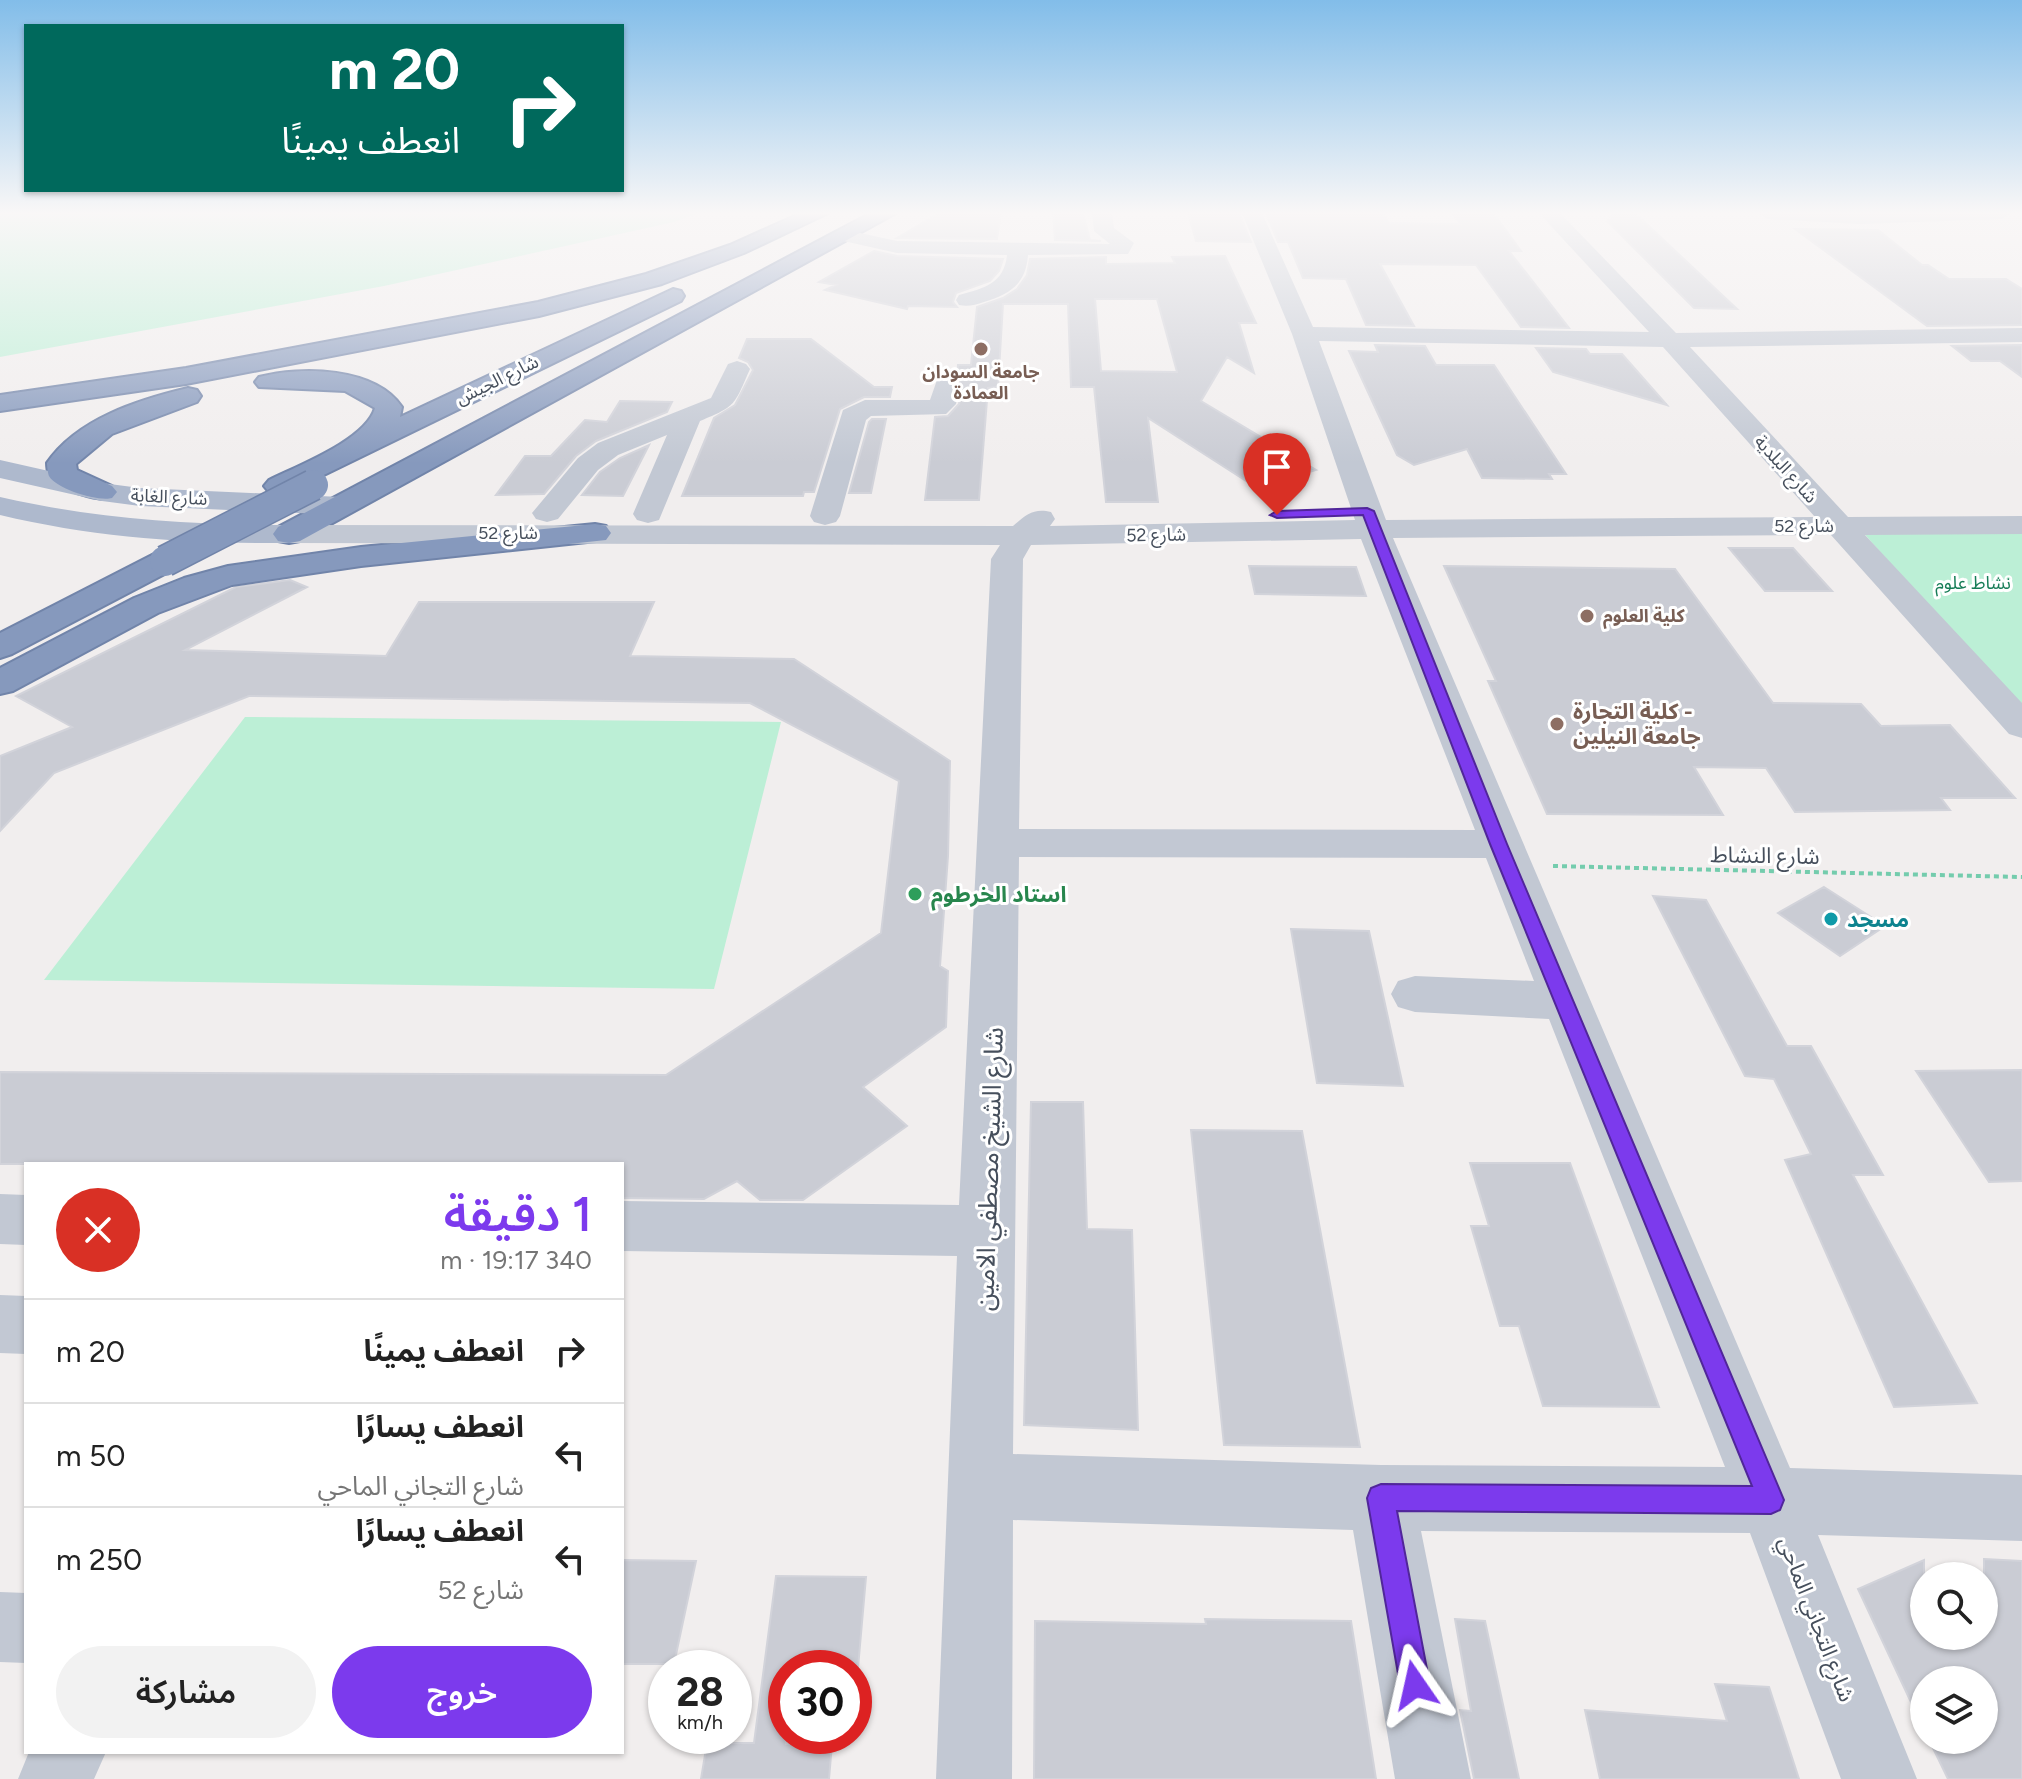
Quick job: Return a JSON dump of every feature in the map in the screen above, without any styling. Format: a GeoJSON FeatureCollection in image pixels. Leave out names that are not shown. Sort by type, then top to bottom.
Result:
{"type":"FeatureCollection","features":[{"type":"Feature","properties":{"kind":"highway"},"geometry":{"type":"LineString","coordinates":[[0,403],[186,376],[539,309],[588,296]]}},
{"type":"Feature","properties":{"kind":"highway","name":"شارع الجيش"},"geometry":{"type":"LineString","coordinates":[[149,560],[279,486],[690,296]]}},
{"type":"Feature","properties":{"kind":"highway","name":"شارع الجيش"},"geometry":{"type":"LineString","coordinates":[[149,560],[313,485],[697,296]]}},
{"type":"Feature","properties":{"kind":"highway"},"geometry":{"type":"LineString","coordinates":[[289,534],[718,296]]}},
{"type":"Feature","properties":{"kind":"highway"},"geometry":{"type":"LineString","coordinates":[[102,492],[63,475],[61,463],[87,436],[155,407],[222,389],[272,382],[317,381],[356,387],[381,397],[389,407],[386,418],[349,452]]}},
{"type":"Feature","properties":{"kind":"highway"},"geometry":{"type":"LineString","coordinates":[[0,683],[130,615],[193,586],[224,576],[266,567],[376,554],[595,533]]}},
{"type":"Feature","properties":{"kind":"highway"},"geometry":{"type":"LineString","coordinates":[[0,627],[149,560]]}},
{"type":"Feature","properties":{"kind":"highway"},"geometry":{"type":"LineString","coordinates":[[0,647],[149,560]]}},
{"type":"Feature","properties":{"kind":"main road","name":"شارع الغابة"},"geometry":{"type":"LineString","coordinates":[[0,469],[102,492],[341,506]]}},
{"type":"Feature","properties":{"kind":"main road","name":"شارع الغابة"},"geometry":{"type":"LineString","coordinates":[[0,506],[48,518],[143,532],[289,534]]}},
{"type":"Feature","properties":{"kind":"street"},"geometry":{"type":"LineString","coordinates":[[967,300],[977,296]]}},
{"type":"Feature","properties":{"kind":"street","name":"شارع التجاني الماحي"},"geometry":{"type":"LineString","coordinates":[[1288,296],[1384,558],[1503,854],[1771,1500],[1879,1779]]}},
{"type":"Feature","properties":{"kind":"street","name":"شارع البلدية"},"geometry":{"type":"LineString","coordinates":[[1628,296],[2022,726]]}},
{"type":"Feature","properties":{"kind":"street"},"geometry":{"type":"LineString","coordinates":[[1304,334],[1670,340],[2022,335]]}},
{"type":"Feature","properties":{"kind":"street"},"geometry":{"type":"LineString","coordinates":[[547,513],[588,464],[608,449],[722,403],[737,369]]}},
{"type":"Feature","properties":{"kind":"street"},"geometry":{"type":"LineString","coordinates":[[825,516],[857,411],[865,408],[937,408],[943,404],[946,385]]}},
{"type":"Feature","properties":{"kind":"street"},"geometry":{"type":"LineString","coordinates":[[648,514],[689,416]]}},
{"type":"Feature","properties":{"kind":"street","name":"شارع 52"},"geometry":{"type":"LineString","coordinates":[[341,506],[400,512],[825,516],[1023,537]]}},
{"type":"Feature","properties":{"kind":"street","name":"شارع 52"},"geometry":{"type":"LineString","coordinates":[[289,534],[1023,537],[1258,534],[1371,520],[1830,516],[2022,507]]}},
{"type":"Feature","properties":{"kind":"street","name":"شارع 52"},"geometry":{"type":"LineString","coordinates":[[1830,516],[2022,525]]}},
{"type":"Feature","properties":{"kind":"street","name":"شارع الشيخ مصطفي الامين"},"geometry":{"type":"LineString","coordinates":[[974,1779],[998,843],[1023,537]]}},
{"type":"Feature","properties":{"kind":"street"},"geometry":{"type":"LineString","coordinates":[[998,843],[1503,854]]}},
{"type":"Feature","properties":{"kind":"street"},"geometry":{"type":"LineString","coordinates":[[1415,994],[1564,1001]]}},
{"type":"Feature","properties":{"kind":"street"},"geometry":{"type":"LineString","coordinates":[[0,1219],[24,1220]]}},
{"type":"Feature","properties":{"kind":"street"},"geometry":{"type":"LineString","coordinates":[[624,1226],[986,1231]]}},
{"type":"Feature","properties":{"kind":"street"},"geometry":{"type":"LineString","coordinates":[[0,1324],[24,1325]]}},
{"type":"Feature","properties":{"kind":"street"},"geometry":{"type":"LineString","coordinates":[[982,1486],[1381,1498],[1771,1500],[2022,1508]]}},
{"type":"Feature","properties":{"kind":"street"},"geometry":{"type":"LineString","coordinates":[[1381,1498],[1433,1779]]}},
{"type":"Feature","properties":{"kind":"street"},"geometry":{"type":"LineString","coordinates":[[0,1627],[24,1628]]}},
{"type":"Feature","properties":{"kind":"street"},"geometry":{"type":"LineString","coordinates":[[56,1779],[67,1754]]}},
{"type":"Feature","properties":{"kind":"path","name":"شارع النشاط"},"geometry":{"type":"LineString","coordinates":[[1503,854],[2022,877]]}},
{"type":"Feature","properties":{"kind":"green space"},"geometry":{"type":"Polygon","coordinates":[[[0,296],[330,296],[0,357],[0,296]]]}},
{"type":"Feature","properties":{"kind":"green space","name":"نشاط علوم"},"geometry":{"type":"Polygon","coordinates":[[[1860,529],[2022,534],[2022,712],[1860,529]]]}},
{"type":"Feature","properties":{"kind":"green space"},"geometry":{"type":"Polygon","coordinates":[[[245,717],[781,722],[714,989],[44,980],[245,717]]]}},
{"type":"Feature","properties":{"kind":"building"},"geometry":{"type":"Polygon","coordinates":[[[851,296],[955,296],[953,302],[957,307],[908,306],[907,309],[851,296]]]}},
{"type":"Feature","properties":{"kind":"building"},"geometry":{"type":"Polygon","coordinates":[[[1244,296],[1256,323],[1239,323],[1254,373],[1227,357],[1201,401],[1316,470],[1257,488],[1148,418],[1158,502],[1106,502],[1094,387],[1071,387],[1068,304],[1003,304],[998,387],[988,388],[979,500],[925,500],[935,417],[948,416],[959,404],[962,385],[957,378],[958,365],[971,365],[977,307],[1003,298],[1244,296]],[[1095,299],[1101,371],[1177,372],[1157,299],[1095,299]]]}},
{"type":"Feature","properties":{"kind":"building"},"geometry":{"type":"Polygon","coordinates":[[[1353,296],[1398,296],[1414,326],[1366,325],[1353,296]]]}},
{"type":"Feature","properties":{"kind":"building"},"geometry":{"type":"Polygon","coordinates":[[[1499,296],[1544,296],[1569,328],[1521,327],[1499,296]]]}},
{"type":"Feature","properties":{"kind":"building"},"geometry":{"type":"Polygon","coordinates":[[[1682,296],[1723,296],[1737,309],[1694,308],[1682,296]]]}},
{"type":"Feature","properties":{"kind":"building"},"geometry":{"type":"Polygon","coordinates":[[[1886,296],[2022,296],[2022,325],[1927,326],[1886,296]]]}},
{"type":"Feature","properties":{"kind":"building"},"geometry":{"type":"Polygon","coordinates":[[[747,339],[811,339],[874,387],[892,387],[890,397],[864,397],[840,409],[814,492],[804,492],[803,496],[682,496],[714,418],[735,405],[753,370],[748,362],[739,358],[747,339]]]}},
{"type":"Feature","properties":{"kind":"building"},"geometry":{"type":"Polygon","coordinates":[[[1375,345],[1425,346],[1436,365],[1494,365],[1566,474],[1549,474],[1552,479],[1482,478],[1467,449],[1414,465],[1397,455],[1349,351],[1378,352],[1375,345]]]}},
{"type":"Feature","properties":{"kind":"building"},"geometry":{"type":"Polygon","coordinates":[[[2022,345],[2022,377],[2000,361],[1971,361],[1952,346],[2022,345]]]}},
{"type":"Feature","properties":{"kind":"building"},"geometry":{"type":"Polygon","coordinates":[[[1536,348],[1586,349],[1590,354],[1622,354],[1667,405],[1553,372],[1536,348]]]}},
{"type":"Feature","properties":{"kind":"building"},"geometry":{"type":"Polygon","coordinates":[[[620,401],[672,402],[667,412],[596,441],[576,456],[544,494],[496,495],[525,456],[551,456],[585,420],[607,422],[620,401]]]}},
{"type":"Feature","properties":{"kind":"building"},"geometry":{"type":"Polygon","coordinates":[[[872,419],[886,419],[871,493],[849,493],[869,422],[872,419]]]}},
{"type":"Feature","properties":{"kind":"building"},"geometry":{"type":"Polygon","coordinates":[[[649,445],[623,496],[582,495],[600,472],[620,458],[649,445]]]}},
{"type":"Feature","properties":{"kind":"building"},"geometry":{"type":"Polygon","coordinates":[[[1729,548],[1793,548],[1832,591],[1765,591],[1729,548]]]}},
{"type":"Feature","properties":{"kind":"building"},"geometry":{"type":"Polygon","coordinates":[[[1249,566],[1356,567],[1366,596],[1255,594],[1249,566]]]}},
{"type":"Feature","properties":{"kind":"building"},"geometry":{"type":"Polygon","coordinates":[[[1444,566],[1675,569],[1773,703],[1861,704],[1881,726],[1950,725],[2015,798],[1941,798],[1950,810],[1795,812],[1766,768],[1694,767],[1723,815],[1547,814],[1488,681],[1496,681],[1444,566]]]}},
{"type":"Feature","properties":{"kind":"building","name":"استاد الخرطوم"},"geometry":{"type":"Polygon","coordinates":[[[290,580],[307,587],[185,650],[386,656],[419,602],[654,602],[630,656],[794,659],[950,761],[948,856],[940,966],[948,971],[946,1027],[863,1087],[907,1126],[803,1200],[760,1200],[737,1181],[704,1199],[624,1198],[624,1162],[0,1164],[0,1072],[666,1075],[881,933],[899,781],[750,703],[249,696],[54,773],[0,831],[0,756],[72,727],[16,696],[236,587],[290,580]]]}},
{"type":"Feature","properties":{"kind":"building","name":"مسجد"},"geometry":{"type":"Polygon","coordinates":[[[1824,887],[1885,926],[1840,956],[1778,913],[1824,887]]]}},
{"type":"Feature","properties":{"kind":"building"},"geometry":{"type":"Polygon","coordinates":[[[1653,896],[1706,900],[1787,1046],[1811,1046],[1883,1175],[1853,1175],[1977,1403],[1894,1407],[1785,1160],[1811,1154],[1774,1079],[1745,1076],[1653,896]]]}},
{"type":"Feature","properties":{"kind":"building"},"geometry":{"type":"Polygon","coordinates":[[[1291,929],[1369,931],[1403,1086],[1317,1083],[1291,929]]]}},
{"type":"Feature","properties":{"kind":"building"},"geometry":{"type":"Polygon","coordinates":[[[2022,1070],[2022,1181],[1989,1182],[1916,1071],[2022,1070]]]}},
{"type":"Feature","properties":{"kind":"building"},"geometry":{"type":"Polygon","coordinates":[[[1031,1102],[1083,1102],[1087,1229],[1132,1230],[1138,1430],[1024,1425],[1031,1102]]]}},
{"type":"Feature","properties":{"kind":"building"},"geometry":{"type":"Polygon","coordinates":[[[1191,1130],[1302,1131],[1360,1447],[1224,1445],[1191,1130]]]}},
{"type":"Feature","properties":{"kind":"building"},"geometry":{"type":"Polygon","coordinates":[[[1470,1163],[1570,1163],[1659,1407],[1543,1406],[1519,1326],[1500,1326],[1471,1226],[1489,1226],[1470,1163]]]}},
{"type":"Feature","properties":{"kind":"building"},"geometry":{"type":"Polygon","coordinates":[[[1984,1559],[2022,1561],[2022,1779],[1948,1779],[1936,1754],[1998,1754],[1998,1666],[1910,1666],[1910,1700],[1858,1589],[1910,1566],[1910,1650],[1998,1650],[1998,1562],[1984,1562],[1984,1559]]]}},
{"type":"Feature","properties":{"kind":"building"},"geometry":{"type":"Polygon","coordinates":[[[624,1560],[696,1561],[677,1650],[648,1650],[648,1664],[624,1664],[624,1560]]]}},
{"type":"Feature","properties":{"kind":"building"},"geometry":{"type":"Polygon","coordinates":[[[776,1576],[866,1577],[860,1650],[768,1650],[768,1754],[831,1754],[829,1779],[701,1779],[705,1754],[752,1754],[776,1576]]]}},
{"type":"Feature","properties":{"kind":"building"},"geometry":{"type":"Polygon","coordinates":[[[1205,1619],[1351,1621],[1376,1779],[1034,1779],[1035,1621],[1206,1624],[1205,1619]]]}},
{"type":"Feature","properties":{"kind":"building"},"geometry":{"type":"Polygon","coordinates":[[[1455,1619],[1485,1621],[1519,1779],[1474,1779],[1460,1710],[1471,1711],[1455,1619]]]}},
{"type":"Feature","properties":{"kind":"building"},"geometry":{"type":"Polygon","coordinates":[[[1715,1684],[1769,1687],[1799,1779],[1600,1779],[1585,1710],[1727,1721],[1715,1684]]]}},
{"type":"Feature","properties":{"kind":"place","name":"جامعة السودان العمادة"},"geometry":{"type":"Point","coordinates":[981,349]}},
{"type":"Feature","properties":{"kind":"place","name":"كلية العلوم"},"geometry":{"type":"Point","coordinates":[1587,616]}},
{"type":"Feature","properties":{"kind":"place","name":"كلية التجارة - جامعة النيلين"},"geometry":{"type":"Point","coordinates":[1557,724]}},
{"type":"Feature","properties":{"kind":"place","name":"استاد الخرطوم"},"geometry":{"type":"Point","coordinates":[915,894]}},
{"type":"Feature","properties":{"kind":"place","name":"مسجد"},"geometry":{"type":"Point","coordinates":[1831,919]}},
{"type":"Feature","properties":{"kind":"route"},"geometry":{"type":"LineString","coordinates":[[1277,515],[1367,511],[1498,844],[1771,1500],[1381,1498],[1415,1685]]}}]}
